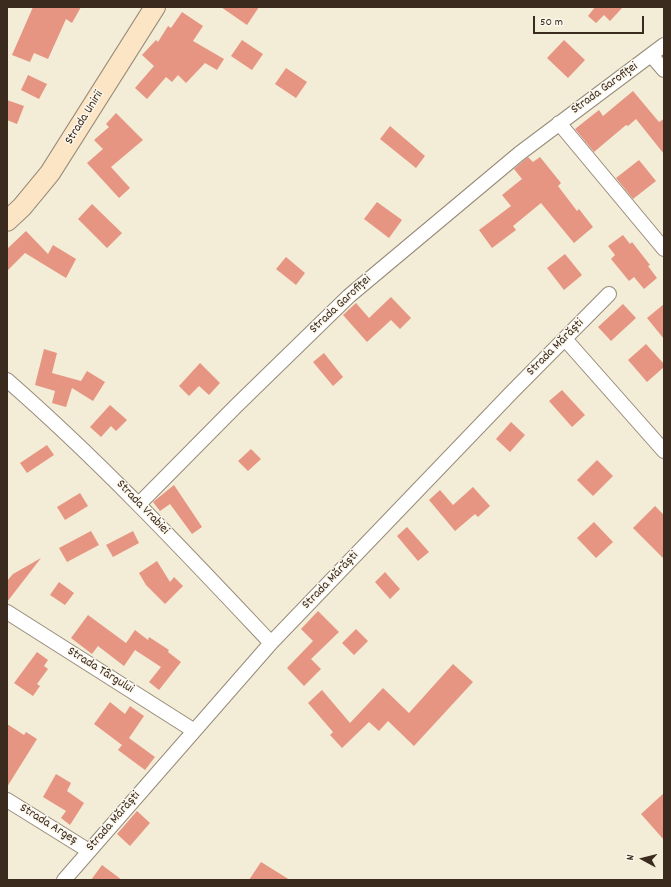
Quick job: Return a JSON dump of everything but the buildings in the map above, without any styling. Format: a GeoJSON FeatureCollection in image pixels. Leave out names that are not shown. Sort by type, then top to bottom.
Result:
{"type":"FeatureCollection","features":[{"type":"Feature","properties":{"kind":"main road","name":"Strada Unirii"},"geometry":{"type":"LineString","coordinates":[[7,221],[28,202],[50,173],[155,7]]}},
{"type":"Feature","properties":{"kind":"street","name":"Strada Garofiței"},"geometry":{"type":"LineString","coordinates":[[139,504],[236,406],[349,296],[448,211],[559,123],[664,45]]}},
{"type":"Feature","properties":{"kind":"street","name":"Strada Garofiței"},"geometry":{"type":"LineString","coordinates":[[651,55],[664,70]]}},
{"type":"Feature","properties":{"kind":"street","name":"Strada Garofiței"},"geometry":{"type":"LineString","coordinates":[[559,123],[664,249]]}},
{"type":"Feature","properties":{"kind":"street","name":"Strada Mărăști"},"geometry":{"type":"LineString","coordinates":[[64,880],[193,730],[271,643],[610,294]]}},
{"type":"Feature","properties":{"kind":"street"},"geometry":{"type":"LineString","coordinates":[[565,339],[664,451]]}},
{"type":"Feature","properties":{"kind":"street","name":"Strada Vrabiei"},"geometry":{"type":"LineString","coordinates":[[7,380],[61,428],[139,504],[271,643]]}},
{"type":"Feature","properties":{"kind":"street","name":"Strada Târgului"},"geometry":{"type":"LineString","coordinates":[[7,612],[193,730]]}},
{"type":"Feature","properties":{"kind":"street","name":"Strada Argeș"},"geometry":{"type":"LineString","coordinates":[[7,800],[89,851]]}}]}
